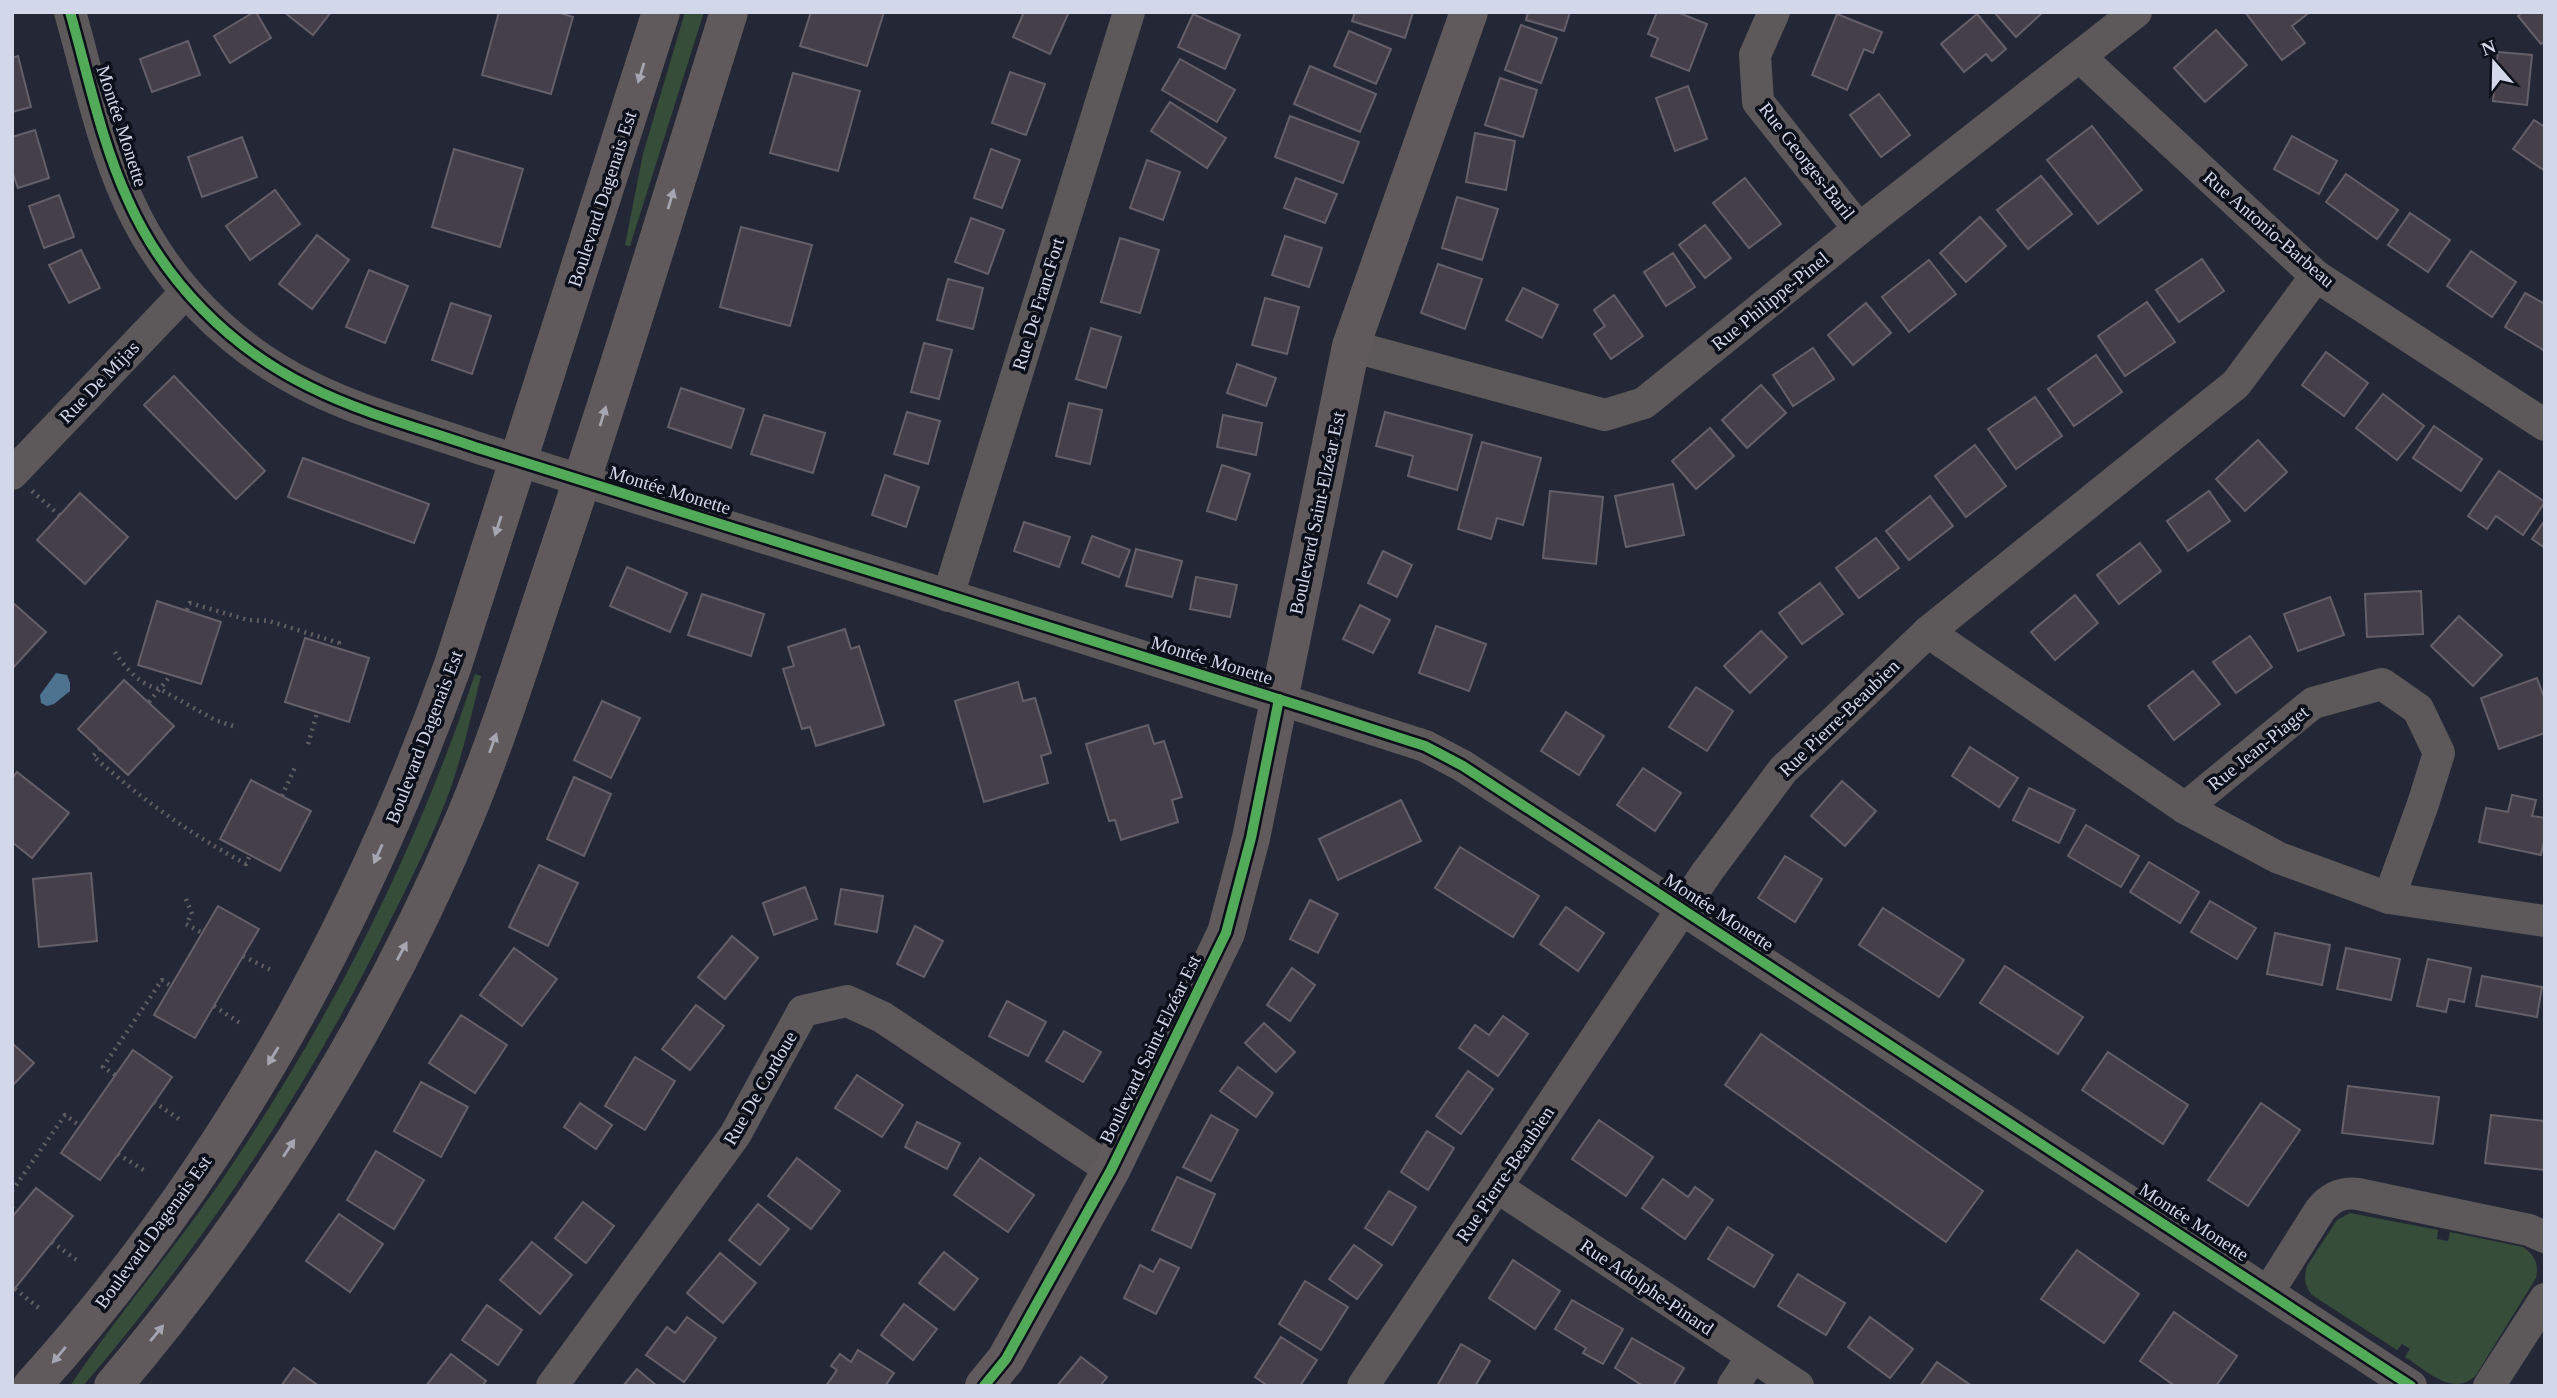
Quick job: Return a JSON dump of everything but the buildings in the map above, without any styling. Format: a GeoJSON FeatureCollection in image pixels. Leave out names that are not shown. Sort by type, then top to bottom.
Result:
{"type":"FeatureCollection","features":[{"type":"Feature","properties":{"kind":"main road","name":"Boulevard Dagenais Est"},"geometry":{"type":"LineString","coordinates":[[32,1386],[124,1274],[194,1180],[252,1091],[325,964],[378,855],[417,764],[453,665],[661,12]]}},
{"type":"Feature","properties":{"kind":"main road"},"geometry":{"type":"LineString","coordinates":[[113,1386],[200,1279],[280,1163],[359,1033],[411,934],[465,817],[582,481],[729,12]]}},
{"type":"Feature","properties":{"kind":"main road","name":"Boulevard Saint-Elzéar Est"},"geometry":{"type":"LineString","coordinates":[[984,1386],[1006,1359],[1111,1170],[1226,933],[1251,838],[1351,346],[1469,12]]}},
{"type":"Feature","properties":{"kind":"street","name":"Rue De FrancFort"},"geometry":{"type":"LineString","coordinates":[[948,596],[1129,12]]}},
{"type":"Feature","properties":{"kind":"street","name":"Rue Georges-Baril"},"geometry":{"type":"LineString","coordinates":[[1774,12],[1755,55],[1758,102],[1859,229]]}},
{"type":"Feature","properties":{"kind":"street","name":"Rue Philippe-Pinel"},"geometry":{"type":"LineString","coordinates":[[1351,346],[1605,415],[1644,402],[2136,12]]}},
{"type":"Feature","properties":{"kind":"street","name":"Montée Monette"},"geometry":{"type":"LineString","coordinates":[[80,15],[104,136],[127,200],[154,249],[206,313],[276,369],[312,388],[391,419],[1279,699],[1413,742],[1447,757],[2411,1386]]}},
{"type":"Feature","properties":{"kind":"street","name":"Rue Antonio-Barbeau"},"geometry":{"type":"LineString","coordinates":[[2080,58],[2316,276],[2545,425]]}},
{"type":"Feature","properties":{"kind":"street","name":"Rue Pierre-Beaubien"},"geometry":{"type":"LineString","coordinates":[[1363,1386],[1707,872],[1783,770],[1928,632],[2236,384],[2316,276]]}},
{"type":"Feature","properties":{"kind":"street","name":"Rue De Mijas"},"geometry":{"type":"LineString","coordinates":[[13,474],[187,292]]}},
{"type":"Feature","properties":{"kind":"street","name":"Rue Jean-Piaget"},"geometry":{"type":"LineString","coordinates":[[1928,632],[2185,808],[2279,859],[2389,898],[2545,921]]}},
{"type":"Feature","properties":{"kind":"street","name":"Rue Jean-Piaget"},"geometry":{"type":"LineString","coordinates":[[2185,808],[2313,703],[2382,684],[2418,709],[2439,753],[2389,898]]}},
{"type":"Feature","properties":{"kind":"street","name":"Rue De Cordoue"},"geometry":{"type":"LineString","coordinates":[[552,1386],[735,1135],[803,1011],[847,1001],[882,1017],[1111,1170]]}},
{"type":"Feature","properties":{"kind":"street","name":"Rue Adolphe-Pinard"},"geometry":{"type":"LineString","coordinates":[[1497,1186],[1798,1386]]}},
{"type":"Feature","properties":{"kind":"street"},"geometry":{"type":"LineString","coordinates":[[2269,1291],[2320,1210],[2330,1199],[2344,1194],[2358,1194],[2529,1230],[2545,1237]]}},
{"type":"Feature","properties":{"kind":"street"},"geometry":{"type":"LineString","coordinates":[[2489,1386],[2545,1299]]}},
{"type":"Feature","properties":{"kind":"street"},"geometry":{"type":"LineString","coordinates":[[1733,1386],[1752,1357]]}},
{"type":"Feature","properties":{"kind":"path"},"geometry":{"type":"LineString","coordinates":[[13,474],[59,515]]}},
{"type":"Feature","properties":{"kind":"path"},"geometry":{"type":"LineString","coordinates":[[187,610],[190,603],[248,620],[269,621],[339,643],[336,648]]}},
{"type":"Feature","properties":{"kind":"path"},"geometry":{"type":"LineString","coordinates":[[115,652],[131,672],[152,688],[160,689],[215,720],[233,726]]}},
{"type":"Feature","properties":{"kind":"path"},"geometry":{"type":"LineString","coordinates":[[149,702],[171,675]]}},
{"type":"Feature","properties":{"kind":"path"},"geometry":{"type":"LineString","coordinates":[[308,744],[317,713]]}},
{"type":"Feature","properties":{"kind":"path"},"geometry":{"type":"LineString","coordinates":[[100,749],[93,756],[167,815],[246,864],[250,855]]}},
{"type":"Feature","properties":{"kind":"path"},"geometry":{"type":"LineString","coordinates":[[282,796],[296,765]]}},
{"type":"Feature","properties":{"kind":"path"},"geometry":{"type":"LineString","coordinates":[[186,899],[192,914],[186,923],[202,933]]}},
{"type":"Feature","properties":{"kind":"path"},"geometry":{"type":"LineString","coordinates":[[243,956],[271,970]]}},
{"type":"Feature","properties":{"kind":"path"},"geometry":{"type":"LineString","coordinates":[[115,1075],[103,1067],[162,981],[171,986]]}},
{"type":"Feature","properties":{"kind":"path"},"geometry":{"type":"LineString","coordinates":[[214,1006],[240,1023]]}},
{"type":"Feature","properties":{"kind":"path"},"geometry":{"type":"LineString","coordinates":[[154,1102],[179,1119]]}},
{"type":"Feature","properties":{"kind":"path"},"geometry":{"type":"LineString","coordinates":[[12,1191],[65,1115],[80,1126]]}},
{"type":"Feature","properties":{"kind":"path"},"geometry":{"type":"LineString","coordinates":[[118,1154],[145,1171]]}},
{"type":"Feature","properties":{"kind":"path"},"geometry":{"type":"LineString","coordinates":[[52,1242],[78,1261]]}},
{"type":"Feature","properties":{"kind":"path"},"geometry":{"type":"LineString","coordinates":[[15,1289],[39,1308]]}},
{"type":"Feature","properties":{"kind":"green space"},"geometry":{"type":"Polygon","coordinates":[[[685,12],[704,12],[630,246],[625,245],[643,154],[685,12]]]}},
{"type":"Feature","properties":{"kind":"green space"},"geometry":{"type":"Polygon","coordinates":[[[475,674],[481,676],[468,730],[439,818],[391,919],[325,1043],[252,1162],[171,1276],[83,1386],[70,1386],[253,1134],[328,1008],[424,811],[475,674]]]}},
{"type":"Feature","properties":{"kind":"green space"},"geometry":{"type":"Polygon","coordinates":[[[2350,1213],[2438,1230],[2437,1239],[2448,1241],[2450,1232],[2523,1247],[2531,1253],[2537,1268],[2536,1278],[2476,1375],[2458,1384],[2440,1380],[2405,1357],[2410,1349],[2402,1344],[2397,1350],[2312,1295],[2305,1281],[2307,1266],[2337,1220],[2350,1213]]]}},
{"type":"Feature","properties":{"kind":"water"},"geometry":{"type":"Polygon","coordinates":[[[56,673],[67,675],[70,691],[54,704],[47,706],[41,703],[40,695],[56,673]]]}},
{"type":"Feature","properties":{"kind":"cycle path"},"geometry":{"type":"LineString","coordinates":[[70,12],[110,155],[143,230],[160,258],[202,309],[253,353],[281,371],[330,396],[412,427],[1425,746],[1463,766],[2411,1386]]}},
{"type":"Feature","properties":{"kind":"cycle path"},"geometry":{"type":"LineString","coordinates":[[984,1386],[1006,1359],[1111,1170],[1226,933],[1251,838],[1279,699]]}}]}
